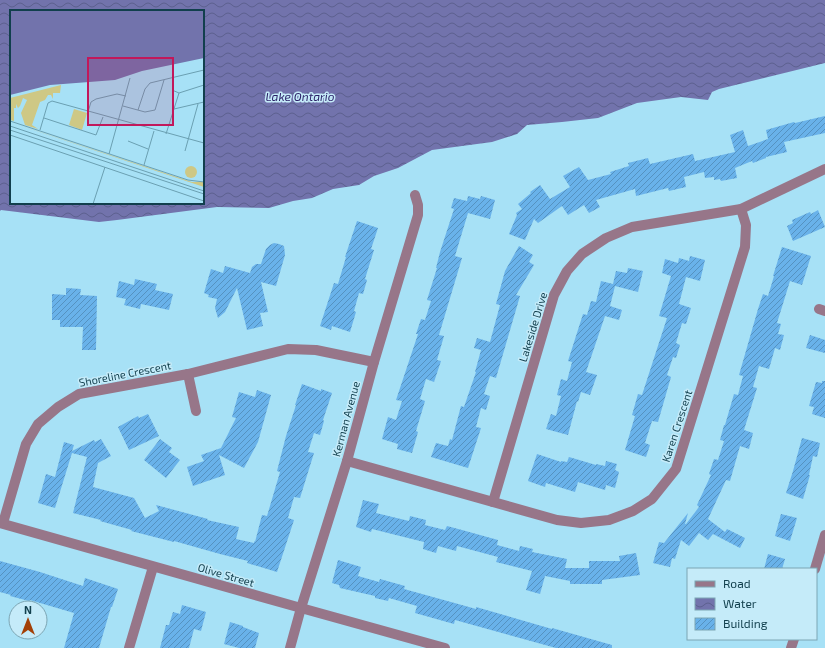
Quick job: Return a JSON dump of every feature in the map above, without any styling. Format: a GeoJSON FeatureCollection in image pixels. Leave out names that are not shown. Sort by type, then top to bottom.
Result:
{"type":"FeatureCollection","features":[{"type":"Feature","properties":{"kind":"street","name":"Lakeside Drive"},"geometry":{"type":"LineString","coordinates":[[493,502],[554,295],[567,271],[582,254],[606,238],[632,227],[741,209],[825,169]]}},
{"type":"Feature","properties":{"kind":"street","name":"Kerman Avenue"},"geometry":{"type":"LineString","coordinates":[[290,648],[347,461],[374,362],[418,215],[418,205],[415,195]]}},
{"type":"Feature","properties":{"kind":"street","name":"Karen Crescent"},"geometry":{"type":"LineString","coordinates":[[347,461],[557,520],[581,523],[609,520],[633,511],[652,499],[676,469],[745,247],[746,225],[741,209]]}},
{"type":"Feature","properties":{"kind":"street","name":"Shoreline Crescent"},"geometry":{"type":"LineString","coordinates":[[1,523],[26,444],[38,424],[58,407],[80,394],[188,374],[288,350],[316,350],[374,362]]}},
{"type":"Feature","properties":{"kind":"street","name":"Shoreline Crescent"},"geometry":{"type":"LineString","coordinates":[[188,374],[196,411]]}},
{"type":"Feature","properties":{"kind":"street","name":"Olive Street"},"geometry":{"type":"LineString","coordinates":[[1,523],[445,648]]}},
{"type":"Feature","properties":{"kind":"street"},"geometry":{"type":"LineString","coordinates":[[815,568],[825,535]]}},
{"type":"Feature","properties":{"kind":"street"},"geometry":{"type":"LineString","coordinates":[[128,648],[153,567]]}},
{"type":"Feature","properties":{"kind":"water","name":"Lake Ontario"},"geometry":{"type":"Polygon","coordinates":[[[0,0],[825,0],[825,63],[719,89],[712,92],[708,100],[681,97],[637,103],[598,118],[527,125],[517,134],[492,142],[432,150],[398,168],[374,176],[359,185],[333,189],[312,198],[293,201],[269,208],[217,207],[99,222],[0,211],[0,0]]]}},
{"type":"Feature","properties":{"kind":"building"},"geometry":{"type":"Polygon","coordinates":[[[825,116],[825,133],[784,142],[787,152],[766,157],[753,163],[752,161],[735,168],[737,178],[721,181],[720,179],[714,180],[714,177],[705,178],[704,172],[684,177],[686,187],[669,191],[668,188],[636,196],[635,189],[596,200],[600,207],[589,213],[584,205],[568,215],[562,206],[538,223],[534,219],[525,240],[509,234],[517,215],[516,213],[522,209],[518,204],[531,193],[530,192],[540,185],[550,199],[570,187],[563,176],[579,167],[588,180],[611,174],[610,172],[629,166],[628,163],[648,158],[650,164],[693,154],[695,161],[735,152],[730,135],[743,130],[748,146],[768,139],[766,130],[794,122],[825,116]]]}},
{"type":"Feature","properties":{"kind":"building"},"geometry":{"type":"Polygon","coordinates":[[[468,196],[480,199],[481,196],[495,200],[490,219],[468,213],[455,256],[462,258],[439,335],[444,336],[437,360],[441,361],[434,382],[426,379],[420,399],[425,401],[416,431],[418,432],[412,453],[397,449],[398,444],[382,439],[388,417],[396,420],[402,401],[396,400],[418,334],[416,334],[421,319],[425,320],[431,301],[427,300],[454,209],[451,208],[454,198],[467,201],[468,196]]]}},
{"type":"Feature","properties":{"kind":"building"},"geometry":{"type":"Polygon","coordinates":[[[818,210],[825,227],[793,241],[787,226],[793,223],[792,220],[810,212],[811,214],[818,210]]]}},
{"type":"Feature","properties":{"kind":"building"},"geometry":{"type":"Polygon","coordinates":[[[357,221],[378,228],[371,249],[374,250],[365,279],[367,280],[363,294],[359,293],[354,311],[356,312],[350,332],[332,326],[331,330],[320,326],[334,283],[338,284],[357,221]]]}},
{"type":"Feature","properties":{"kind":"building"},"geometry":{"type":"Polygon","coordinates":[[[274,243],[284,246],[285,255],[276,286],[261,282],[268,312],[260,313],[263,326],[247,330],[237,288],[225,312],[218,318],[215,308],[217,299],[208,297],[209,295],[204,293],[211,269],[223,273],[225,266],[250,273],[252,267],[256,264],[261,264],[266,249],[274,243]]]}},
{"type":"Feature","properties":{"kind":"building"},"geometry":{"type":"Polygon","coordinates":[[[519,246],[533,255],[529,262],[534,265],[516,295],[520,296],[496,378],[490,376],[484,394],[490,396],[486,410],[481,408],[476,427],[481,428],[468,468],[431,457],[436,443],[448,446],[450,439],[452,440],[461,406],[464,407],[476,372],[481,350],[474,348],[477,338],[490,342],[500,305],[496,304],[505,271],[519,246]]]}},
{"type":"Feature","properties":{"kind":"building"},"geometry":{"type":"Polygon","coordinates":[[[782,247],[811,256],[802,285],[790,281],[777,323],[781,324],[778,334],[784,335],[780,350],[775,348],[769,369],[759,366],[753,387],[757,388],[744,430],[753,433],[749,449],[740,446],[730,481],[726,480],[708,519],[725,532],[727,529],[745,538],[740,548],[713,534],[708,540],[699,533],[689,546],[681,540],[675,559],[672,558],[670,567],[653,563],[659,542],[664,543],[688,513],[686,524],[699,507],[697,505],[711,475],[709,474],[714,459],[718,460],[724,441],[720,440],[734,394],[738,395],[743,376],[739,375],[758,309],[763,294],[768,296],[782,247]]]}},
{"type":"Feature","properties":{"kind":"building"},"geometry":{"type":"Polygon","coordinates":[[[690,256],[705,260],[700,281],[686,277],[679,304],[691,308],[686,324],[682,323],[676,343],[680,345],[676,358],[673,357],[667,375],[671,377],[658,422],[652,421],[645,443],[650,445],[646,457],[625,450],[635,416],[632,415],[638,394],[642,395],[667,318],[659,316],[671,276],[662,273],[665,259],[678,263],[679,258],[689,261],[690,256]]]}},
{"type":"Feature","properties":{"kind":"building"},"geometry":{"type":"Polygon","coordinates":[[[628,268],[643,271],[638,292],[615,286],[610,306],[622,310],[619,320],[605,316],[586,372],[597,375],[590,395],[581,392],[578,402],[577,401],[568,435],[546,429],[551,414],[556,416],[561,396],[557,395],[561,379],[567,381],[572,362],[568,361],[583,314],[587,315],[591,301],[596,302],[601,281],[613,284],[616,271],[627,273],[628,268]]]}},
{"type":"Feature","properties":{"kind":"building"},"geometry":{"type":"Polygon","coordinates":[[[135,279],[157,284],[155,290],[173,294],[169,310],[141,304],[140,309],[124,305],[126,299],[116,297],[119,281],[134,285],[135,279]]]}},
{"type":"Feature","properties":{"kind":"building"},"geometry":{"type":"Polygon","coordinates":[[[66,288],[81,289],[80,295],[97,296],[96,350],[82,350],[83,327],[60,327],[60,320],[52,320],[52,294],[66,295],[66,288]]]}},
{"type":"Feature","properties":{"kind":"building"},"geometry":{"type":"Polygon","coordinates":[[[810,335],[825,340],[825,353],[806,348],[810,335]]]}},
{"type":"Feature","properties":{"kind":"building"},"geometry":{"type":"Polygon","coordinates":[[[822,381],[825,381],[825,418],[812,414],[814,407],[809,406],[816,382],[822,383],[822,381]]]}},
{"type":"Feature","properties":{"kind":"building"},"geometry":{"type":"Polygon","coordinates":[[[302,384],[321,391],[321,389],[332,393],[323,420],[320,435],[314,433],[308,452],[314,453],[300,498],[294,497],[288,518],[294,520],[277,572],[247,563],[248,561],[131,531],[132,530],[100,521],[101,520],[73,513],[87,457],[72,453],[55,508],[38,503],[46,474],[55,477],[64,442],[74,445],[72,451],[94,440],[95,442],[101,439],[111,456],[98,463],[93,487],[134,498],[145,518],[159,511],[156,505],[208,519],[207,520],[239,527],[236,539],[254,543],[262,515],[267,516],[280,472],[277,471],[286,436],[302,384]]]}},
{"type":"Feature","properties":{"kind":"building"},"geometry":{"type":"Polygon","coordinates":[[[257,390],[271,395],[258,442],[244,468],[219,455],[225,475],[193,486],[187,467],[204,461],[201,455],[221,448],[236,418],[232,417],[239,392],[255,397],[257,390]]]}},
{"type":"Feature","properties":{"kind":"building"},"geometry":{"type":"Polygon","coordinates":[[[148,414],[159,436],[129,450],[118,427],[138,416],[139,418],[148,414]]]}},
{"type":"Feature","properties":{"kind":"building"},"geometry":{"type":"Polygon","coordinates":[[[802,438],[820,443],[817,457],[813,456],[810,475],[803,499],[786,493],[802,438]]]}},
{"type":"Feature","properties":{"kind":"building"},"geometry":{"type":"Polygon","coordinates":[[[160,439],[172,448],[169,452],[180,460],[166,478],[144,460],[160,439]]]}},
{"type":"Feature","properties":{"kind":"building"},"geometry":{"type":"Polygon","coordinates":[[[537,454],[561,462],[567,462],[569,457],[596,465],[605,466],[606,461],[617,464],[615,470],[619,472],[615,488],[606,485],[605,490],[578,482],[575,492],[546,483],[545,487],[528,481],[537,454]]]}},
{"type":"Feature","properties":{"kind":"building"},"geometry":{"type":"Polygon","coordinates":[[[363,500],[379,504],[376,513],[409,521],[410,516],[426,520],[425,525],[445,530],[447,526],[498,540],[497,545],[519,551],[520,546],[533,549],[532,552],[567,559],[565,568],[589,568],[589,561],[620,561],[619,556],[636,553],[640,575],[602,580],[602,584],[570,584],[570,581],[545,576],[540,594],[526,590],[532,571],[496,562],[498,557],[457,546],[456,551],[438,546],[436,553],[423,549],[424,542],[372,529],[371,532],[356,527],[363,500]]]}},
{"type":"Feature","properties":{"kind":"building"},"geometry":{"type":"Polygon","coordinates":[[[781,514],[797,518],[790,541],[775,536],[781,514]]]}},
{"type":"Feature","properties":{"kind":"building"},"geometry":{"type":"Polygon","coordinates":[[[768,554],[785,559],[782,568],[764,568],[768,554]]]}},
{"type":"Feature","properties":{"kind":"building"},"geometry":{"type":"Polygon","coordinates":[[[338,560],[361,567],[358,576],[379,582],[380,579],[405,586],[404,589],[476,609],[476,607],[612,645],[612,648],[556,648],[455,620],[454,624],[415,613],[417,606],[389,598],[388,601],[375,598],[375,596],[340,588],[339,585],[332,583],[338,560]]]}},
{"type":"Feature","properties":{"kind":"building"},"geometry":{"type":"Polygon","coordinates":[[[0,561],[83,586],[85,578],[118,589],[99,648],[64,648],[74,613],[48,605],[48,600],[25,600],[0,592],[0,561]]]}},
{"type":"Feature","properties":{"kind":"building"},"geometry":{"type":"Polygon","coordinates":[[[182,605],[206,612],[201,631],[194,629],[189,648],[160,648],[166,625],[169,625],[173,612],[180,614],[182,605]]]}},
{"type":"Feature","properties":{"kind":"building"},"geometry":{"type":"Polygon","coordinates":[[[230,622],[259,633],[255,648],[239,648],[224,644],[230,622]]]}}]}
